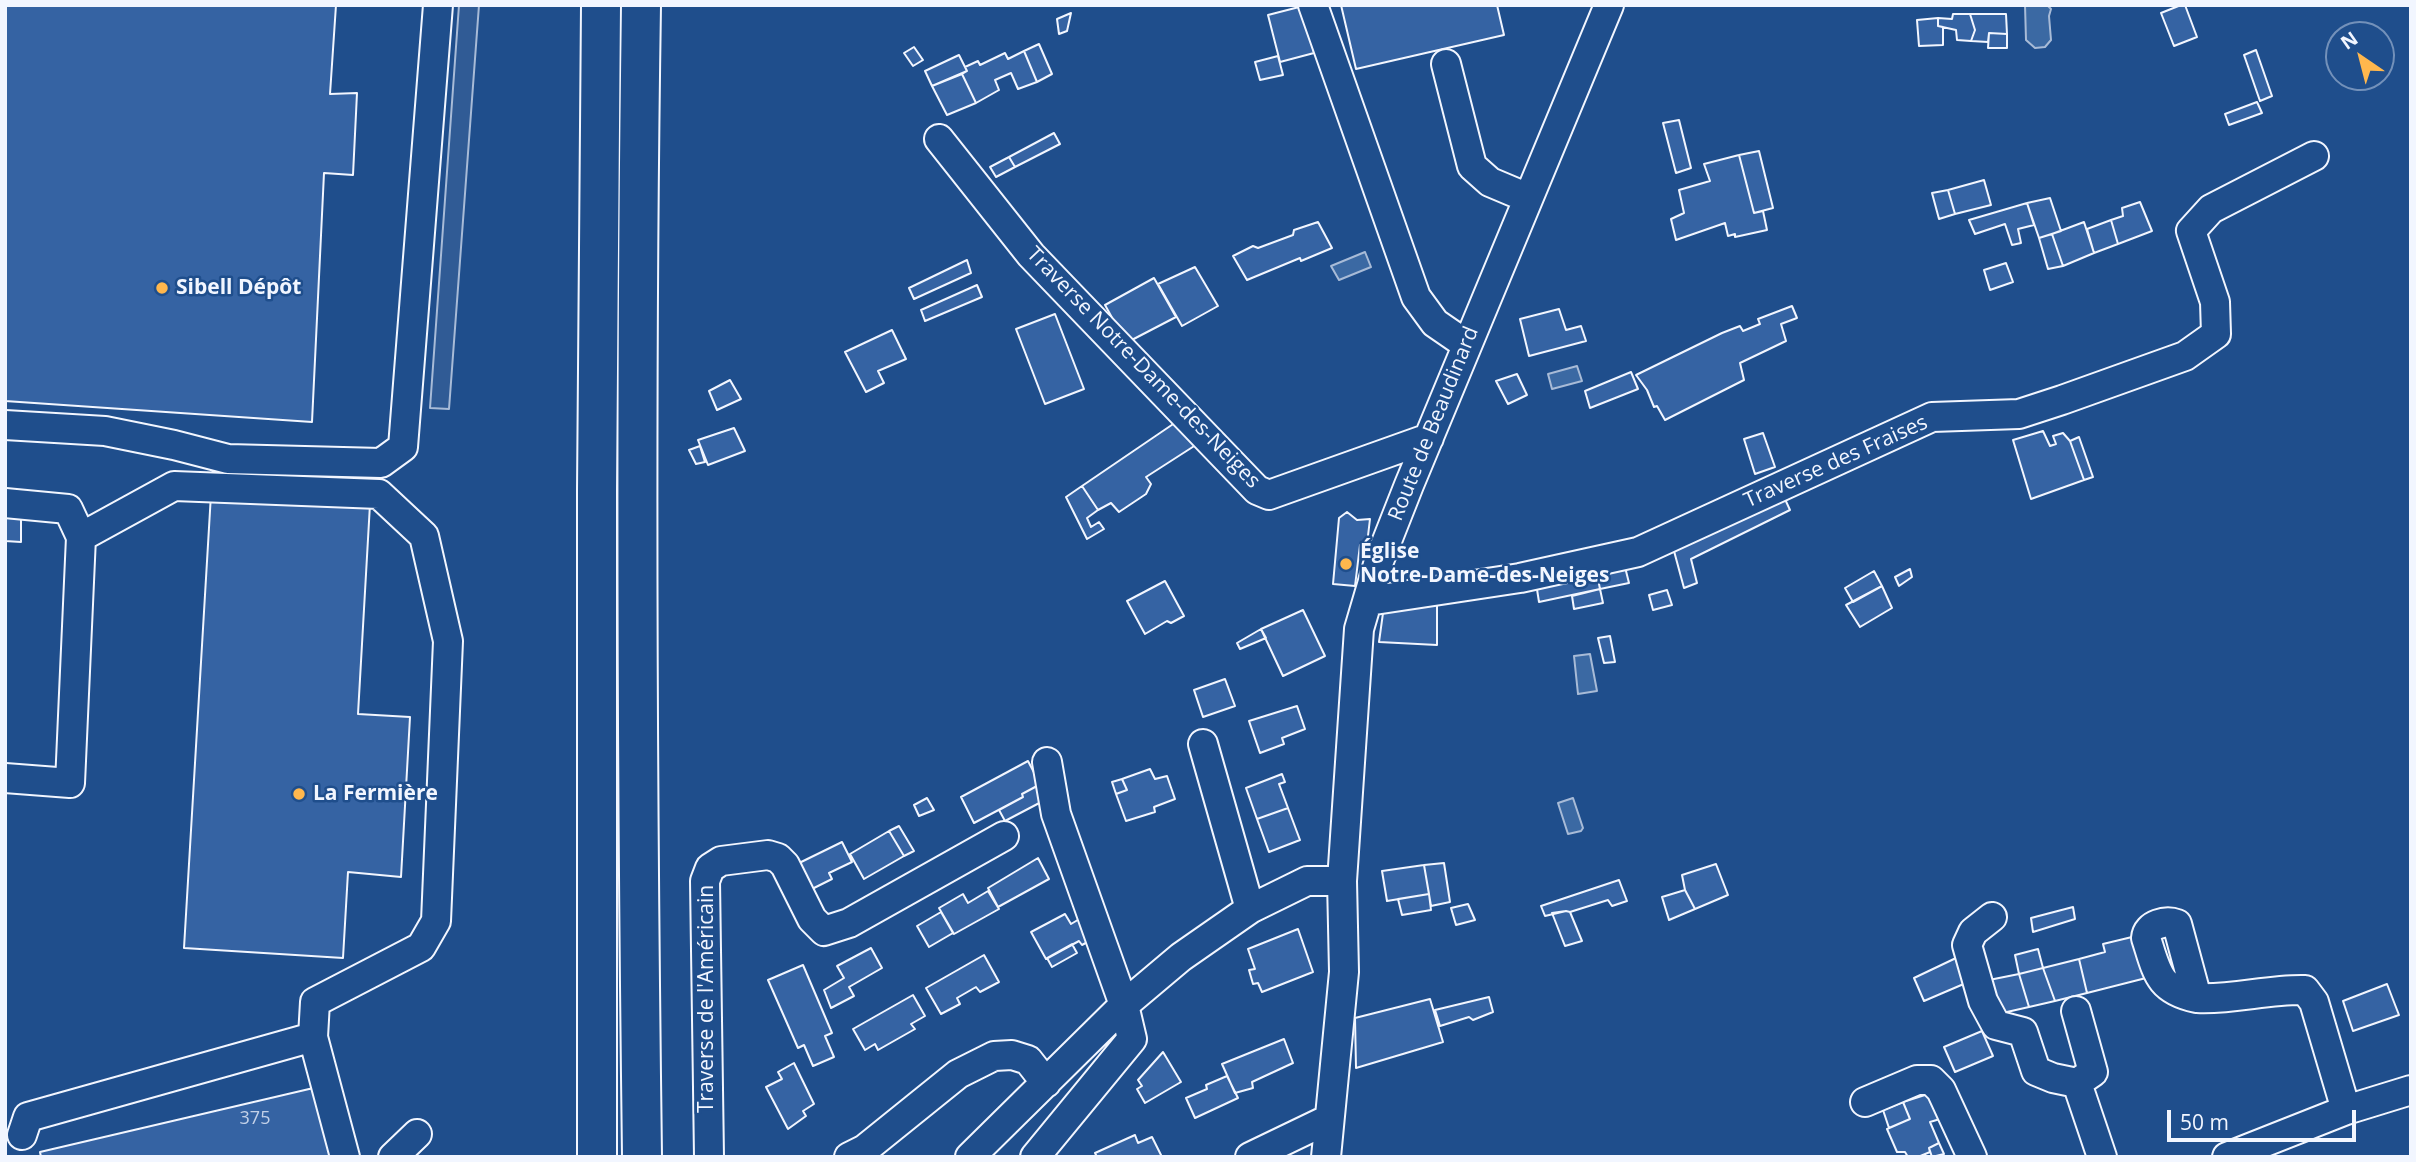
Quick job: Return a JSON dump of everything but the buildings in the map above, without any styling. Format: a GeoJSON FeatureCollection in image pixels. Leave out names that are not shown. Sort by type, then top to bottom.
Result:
{"type":"FeatureCollection","features":[{"type":"Feature","properties":{"kind":"highway"},"geometry":{"type":"LineString","coordinates":[[597,1157],[597,503],[601,5]]}},
{"type":"Feature","properties":{"kind":"highway"},"geometry":{"type":"LineString","coordinates":[[641,5],[637,797],[642,1157]]}},
{"type":"Feature","properties":{"kind":"street"},"geometry":{"type":"LineString","coordinates":[[5,425],[105,431],[228,459],[381,463],[403,447],[438,5]]}},
{"type":"Feature","properties":{"kind":"street"},"geometry":{"type":"LineString","coordinates":[[1313,5],[1416,297],[1435,323],[1467,345]]}},
{"type":"Feature","properties":{"kind":"street","name":"Route de Beaudinard"},"geometry":{"type":"LineString","coordinates":[[1326,1157],[1344,972],[1342,881],[1359,629],[1379,561],[1609,5]]}},
{"type":"Feature","properties":{"kind":"street"},"geometry":{"type":"LineString","coordinates":[[1446,64],[1472,166],[1490,182],[1528,198]]}},
{"type":"Feature","properties":{"kind":"street","name":"Traverse Notre-Dame-des-Neiges"},"geometry":{"type":"LineString","coordinates":[[939,139],[1031,255],[1256,489],[1269,495],[1429,438]]}},
{"type":"Feature","properties":{"kind":"street","name":"Traverse des Fraises"},"geometry":{"type":"LineString","coordinates":[[1368,601],[1520,578],[1638,552],[1932,417],[2019,414],[2185,356],[2216,334],[2215,302],[2191,231],[2211,209],[2314,156]]}},
{"type":"Feature","properties":{"kind":"street"},"geometry":{"type":"LineString","coordinates":[[81,537],[174,486],[379,494],[424,536],[448,640],[436,921],[421,947],[315,1002],[313,1037],[345,1157]]}},
{"type":"Feature","properties":{"kind":"street"},"geometry":{"type":"LineString","coordinates":[[5,503],[68,509],[81,537],[70,783],[5,778]]}},
{"type":"Feature","properties":{"kind":"street"},"geometry":{"type":"LineString","coordinates":[[1203,744],[1250,909]]}},
{"type":"Feature","properties":{"kind":"street"},"geometry":{"type":"LineString","coordinates":[[1035,1157],[1132,1039],[1124,1005],[1056,814],[1047,762]]}},
{"type":"Feature","properties":{"kind":"street","name":"Traverse de l'Américain"},"geometry":{"type":"LineString","coordinates":[[709,1157],[705,881],[709,868],[721,861],[733,859],[768,855],[778,858],[785,865],[812,919],[824,931],[849,923],[1004,836]]}},
{"type":"Feature","properties":{"kind":"street"},"geometry":{"type":"LineString","coordinates":[[970,1157],[1124,1005],[1181,957],[1250,909],[1307,881],[1342,881]]}},
{"type":"Feature","properties":{"kind":"street"},"geometry":{"type":"LineString","coordinates":[[1992,917],[1973,932],[1967,945],[1983,1001],[1996,1025],[2023,1032],[2036,1071],[2077,1083],[2093,1072],[2076,1011]]}},
{"type":"Feature","properties":{"kind":"street"},"geometry":{"type":"LineString","coordinates":[[2197,998],[2305,990],[2314,1002],[2346,1110]]}},
{"type":"Feature","properties":{"kind":"street"},"geometry":{"type":"LineString","coordinates":[[18,1145],[28,1117],[313,1037]]}},
{"type":"Feature","properties":{"kind":"street"},"geometry":{"type":"LineString","coordinates":[[849,1157],[865,1149],[958,1074],[994,1056],[1012,1055],[1028,1060],[1046,1083]]}},
{"type":"Feature","properties":{"kind":"street"},"geometry":{"type":"LineString","coordinates":[[1866,1102],[1917,1080],[1931,1080],[1941,1090],[1972,1157]]}},
{"type":"Feature","properties":{"kind":"street"},"geometry":{"type":"LineString","coordinates":[[2077,1083],[2102,1157]]}},
{"type":"Feature","properties":{"kind":"street"},"geometry":{"type":"LineString","coordinates":[[2227,1157],[2346,1110],[2411,1090]]}},
{"type":"Feature","properties":{"kind":"street"},"geometry":{"type":"LineString","coordinates":[[1250,1157],[1329,1119]]}},
{"type":"Feature","properties":{"kind":"street"},"geometry":{"type":"LineString","coordinates":[[393,1157],[417,1134]]}},
{"type":"Feature","properties":{"kind":"shaded area"},"geometry":{"type":"Polygon","coordinates":[[[459,5],[479,5],[449,409],[430,408],[459,5]]]}},
{"type":"Feature","properties":{"kind":"shaded area"},"geometry":{"type":"Polygon","coordinates":[[[2025,5],[2047,5],[2051,9],[2051,40],[2045,47],[2035,48],[2026,40],[2025,5]]]}},
{"type":"Feature","properties":{"kind":"shaded area"},"geometry":{"type":"Polygon","coordinates":[[[1365,252],[1371,267],[1339,280],[1331,266],[1365,252]]]}},
{"type":"Feature","properties":{"kind":"shaded area"},"geometry":{"type":"Polygon","coordinates":[[[1577,366],[1582,381],[1552,389],[1548,374],[1577,366]]]}},
{"type":"Feature","properties":{"kind":"shaded area"},"geometry":{"type":"Polygon","coordinates":[[[1590,654],[1597,691],[1578,694],[1574,656],[1590,654]]]}},
{"type":"Feature","properties":{"kind":"shaded area"},"geometry":{"type":"Polygon","coordinates":[[[1573,798],[1583,828],[1568,834],[1558,803],[1573,798]]]}},
{"type":"Feature","properties":{"kind":"place","name":"Sibell Dépôt"},"geometry":{"type":"Point","coordinates":[162,288]}},
{"type":"Feature","properties":{"kind":"place","name":"Église Notre-Dame-des-Neiges"},"geometry":{"type":"Point","coordinates":[1346,564]}},
{"type":"Feature","properties":{"kind":"place","name":"La Fermière"},"geometry":{"type":"Point","coordinates":[299,794]}}]}
